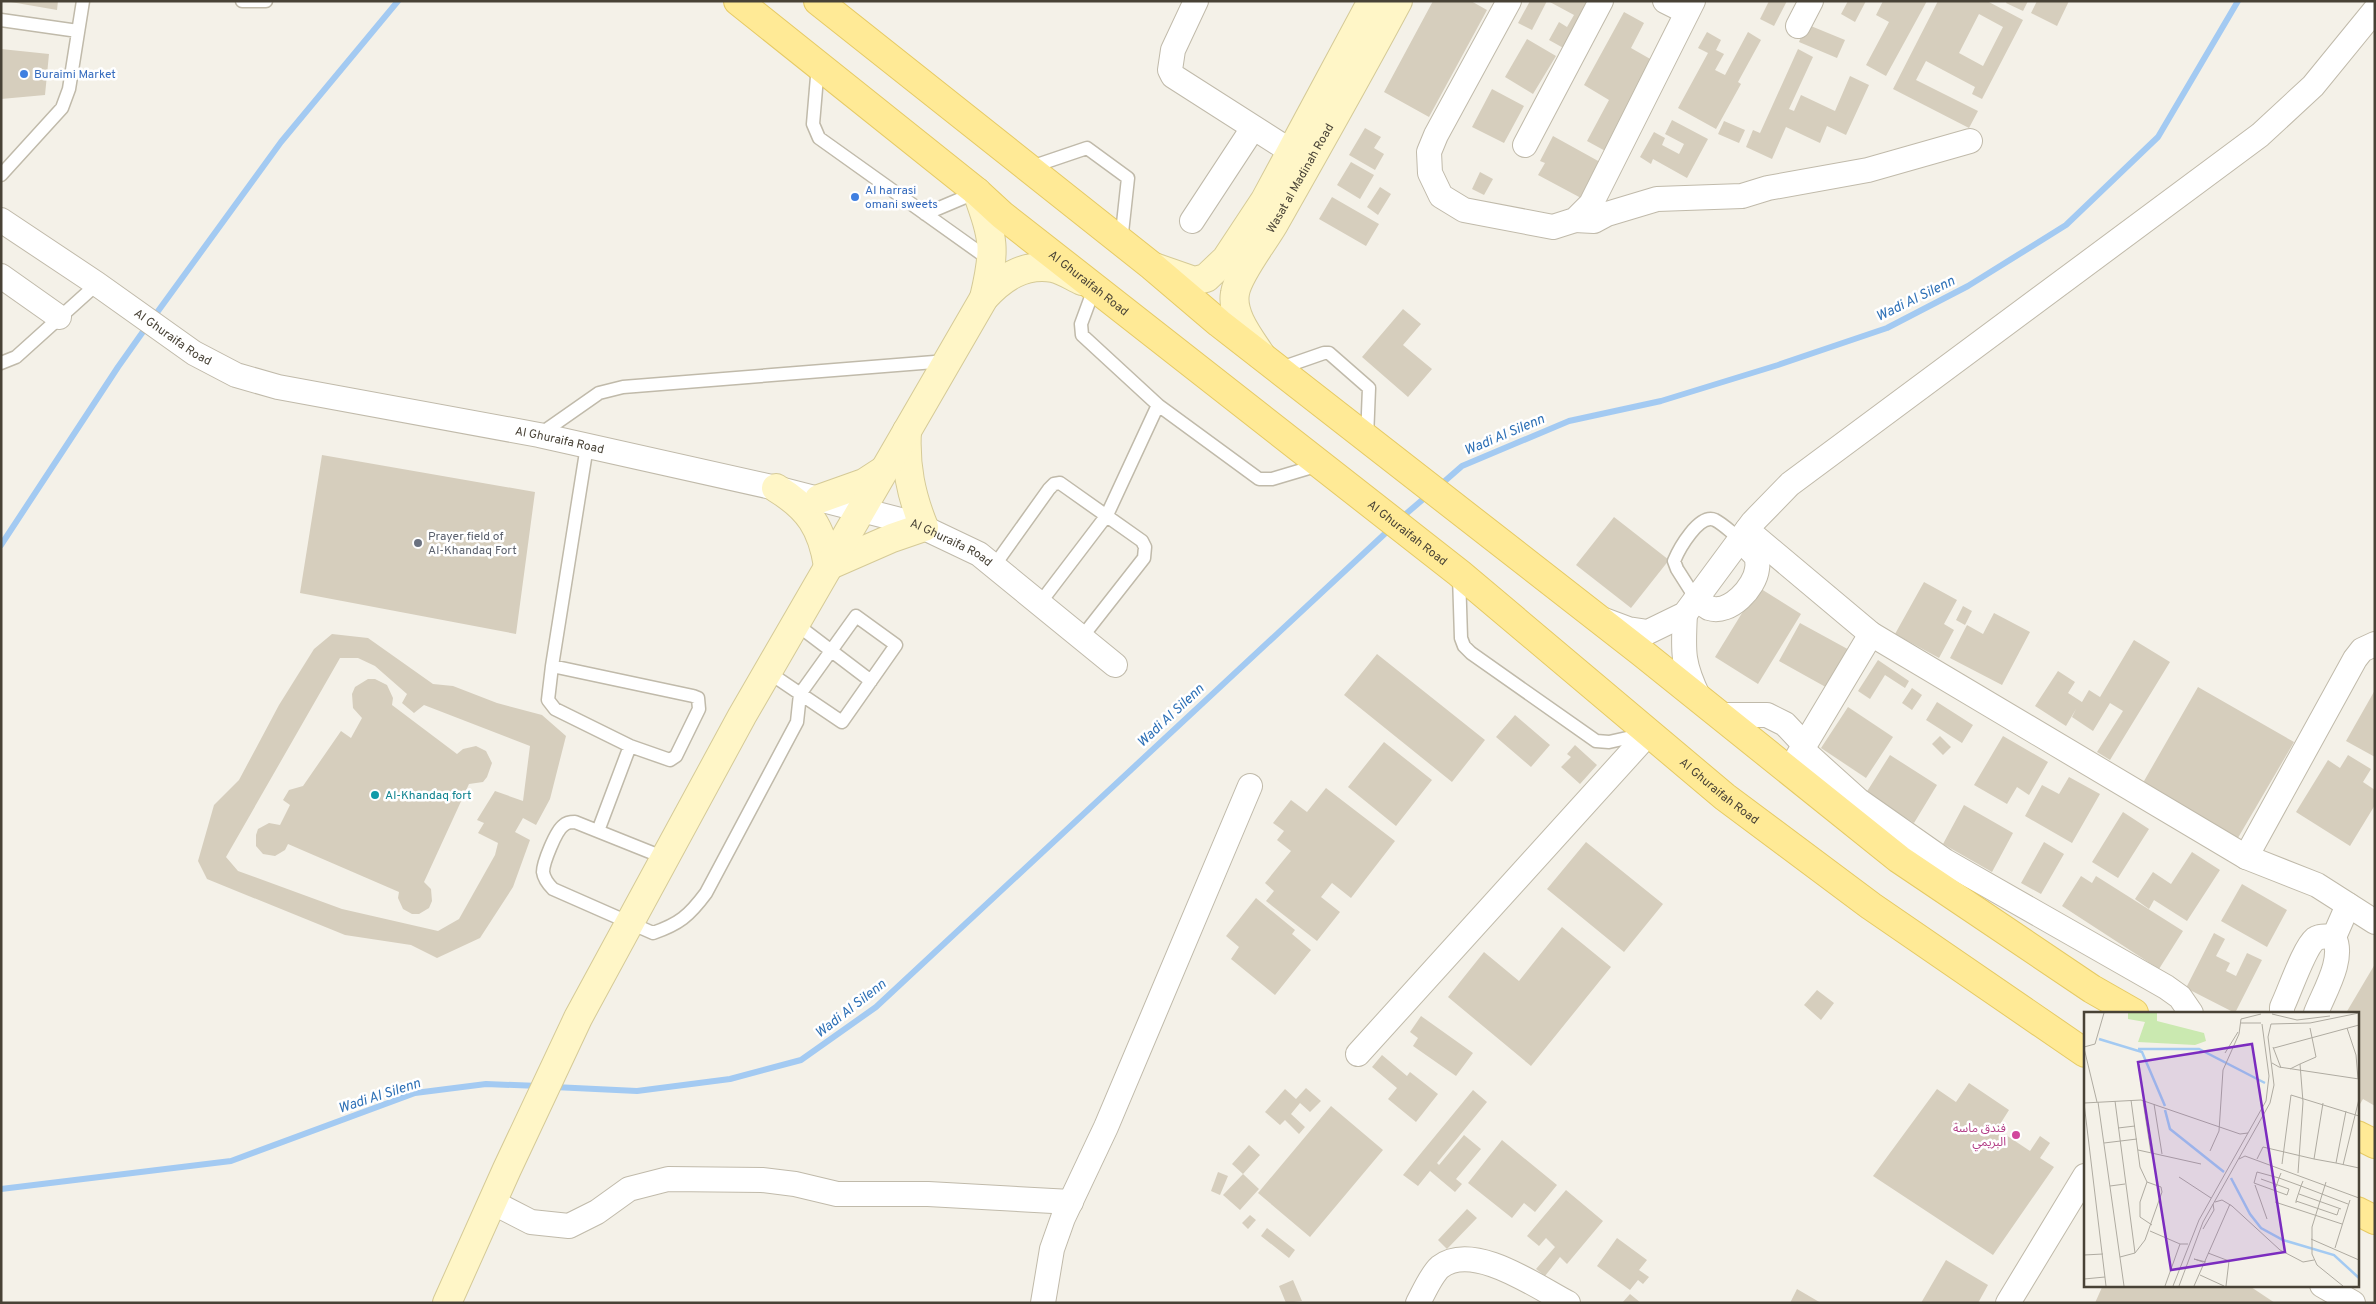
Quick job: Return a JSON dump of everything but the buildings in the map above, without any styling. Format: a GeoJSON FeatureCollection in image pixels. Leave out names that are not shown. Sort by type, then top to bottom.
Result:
{"type":"FeatureCollection","features":[{"type":"Feature","properties":{"kind":"main road","name":"Al Ghuraifah Road"},"geometry":{"type":"LineString","coordinates":[[738,1],[977,192],[1002,215],[1459,573],[1725,797],[1871,906],[2084,1052]]}},
{"type":"Feature","properties":{"kind":"main road"},"geometry":{"type":"LineString","coordinates":[[818,1],[1270,362],[1597,618],[1899,859],[2092,989],[2132,1012]]}},
{"type":"Feature","properties":{"kind":"main road"},"geometry":{"type":"LineString","coordinates":[[2358,1135],[2375,1144]]}},
{"type":"Feature","properties":{"kind":"main road"},"geometry":{"type":"LineString","coordinates":[[2358,1212],[2375,1220]]}},
{"type":"Feature","properties":{"kind":"street"},"geometry":{"type":"LineString","coordinates":[[1196,1],[1173,50],[1170,70],[1173,76],[1292,152]]}},
{"type":"Feature","properties":{"kind":"street","name":"Wasat al Madinah Road"},"geometry":{"type":"LineString","coordinates":[[1152,266],[1194,281],[1206,278],[1226,259],[1266,200],[1372,1]]}},
{"type":"Feature","properties":{"kind":"street","name":"Wasat al Madinah Road"},"geometry":{"type":"LineString","coordinates":[[1270,362],[1246,332],[1235,308],[1235,294],[1239,280],[1260,249],[1316,151],[1398,1]]}},
{"type":"Feature","properties":{"kind":"street"},"geometry":{"type":"LineString","coordinates":[[1509,1],[1436,135],[1429,152],[1430,173],[1441,196],[1464,210],[1553,227],[1575,220],[1594,221],[1607,214],[1657,199],[1742,196],[1768,188],[1868,170],[1970,141]]}},
{"type":"Feature","properties":{"kind":"street"},"geometry":{"type":"LineString","coordinates":[[1525,144],[1601,1]]}},
{"type":"Feature","properties":{"kind":"street"},"geometry":{"type":"LineString","coordinates":[[1575,220],[1591,204],[1690,7],[1665,1]]}},
{"type":"Feature","properties":{"kind":"street"},"geometry":{"type":"LineString","coordinates":[[1798,26],[1810,1]]}},
{"type":"Feature","properties":{"kind":"street"},"geometry":{"type":"LineString","coordinates":[[1597,618],[1628,629],[1648,632],[1690,606],[1743,534],[1778,495],[1816,463],[2260,135],[2313,86],[2375,10]]}},
{"type":"Feature","properties":{"kind":"street"},"geometry":{"type":"LineString","coordinates":[[1192,221],[1253,128]]}},
{"type":"Feature","properties":{"kind":"street"},"geometry":{"type":"LineString","coordinates":[[977,192],[993,243],[993,262],[984,298]]}},
{"type":"Feature","properties":{"kind":"street","name":"Al Ghuraifa Road"},"geometry":{"type":"LineString","coordinates":[[1,220],[104,289],[194,353],[236,374],[278,387],[538,436],[776,488],[924,527],[979,554],[1115,665]]}},
{"type":"Feature","properties":{"kind":"street"},"geometry":{"type":"LineString","coordinates":[[447,1303],[578,1018],[768,672],[984,298],[999,282],[1012,273],[1031,268],[1053,268],[1095,286]]}},
{"type":"Feature","properties":{"kind":"street"},"geometry":{"type":"LineString","coordinates":[[1,276],[59,316]]}},
{"type":"Feature","properties":{"kind":"street"},"geometry":{"type":"LineString","coordinates":[[828,566],[892,538],[924,527],[916,509],[909,480],[906,451],[907,432]]}},
{"type":"Feature","properties":{"kind":"street"},"geometry":{"type":"LineString","coordinates":[[819,499],[857,486],[884,470]]}},
{"type":"Feature","properties":{"kind":"street"},"geometry":{"type":"LineString","coordinates":[[776,488],[792,498],[818,528],[825,547],[828,566]]}},
{"type":"Feature","properties":{"kind":"street"},"geometry":{"type":"LineString","coordinates":[[1690,606],[1718,609],[1728,606],[1746,593],[1757,569],[1757,557],[1743,534]]}},
{"type":"Feature","properties":{"kind":"street"},"geometry":{"type":"LineString","coordinates":[[1743,534],[1871,634],[2246,857],[2316,885],[2375,922]]}},
{"type":"Feature","properties":{"kind":"street"},"geometry":{"type":"LineString","coordinates":[[1690,606],[1683,647],[1686,671],[1708,707],[1767,715],[1785,724],[1804,746],[1807,754],[1858,800],[1945,861],[2166,987],[2180,998],[2190,1012]]}},
{"type":"Feature","properties":{"kind":"street"},"geometry":{"type":"LineString","coordinates":[[1789,770],[1871,634]]}},
{"type":"Feature","properties":{"kind":"street"},"geometry":{"type":"LineString","coordinates":[[2246,857],[2355,659],[2362,650],[2375,644]]}},
{"type":"Feature","properties":{"kind":"street"},"geometry":{"type":"LineString","coordinates":[[1358,1054],[1648,734]]}},
{"type":"Feature","properties":{"kind":"street"},"geometry":{"type":"LineString","coordinates":[[1043,1303],[1052,1249],[1071,1202],[1106,1127],[1250,786]]}},
{"type":"Feature","properties":{"kind":"street"},"geometry":{"type":"LineString","coordinates":[[2334,937],[2348,905]]}},
{"type":"Feature","properties":{"kind":"street"},"geometry":{"type":"LineString","coordinates":[[2282,1012],[2282,1007],[2307,950],[2315,940],[2323,936],[2334,937]]}},
{"type":"Feature","properties":{"kind":"street"},"geometry":{"type":"LineString","coordinates":[[2316,1012],[2335,964],[2338,944],[2334,937]]}},
{"type":"Feature","properties":{"kind":"street"},"geometry":{"type":"LineString","coordinates":[[2008,1303],[2084,1178]]}},
{"type":"Feature","properties":{"kind":"street"},"geometry":{"type":"LineString","coordinates":[[492,1202],[530,1222],[569,1226],[598,1212],[629,1189],[668,1179],[762,1180],[795,1184],[837,1194],[928,1194],[1071,1202]]}},
{"type":"Feature","properties":{"kind":"street"},"geometry":{"type":"LineString","coordinates":[[1418,1303],[1438,1269],[1463,1259],[1488,1262],[1568,1303]]}},
{"type":"Feature","properties":{"kind":"street"},"geometry":{"type":"LineString","coordinates":[[2324,1286],[2353,1303]]}},
{"type":"Feature","properties":{"kind":"lane"},"geometry":{"type":"LineString","coordinates":[[1,175],[62,108],[69,89],[82,1]]}},
{"type":"Feature","properties":{"kind":"lane"},"geometry":{"type":"LineString","coordinates":[[242,1],[266,1]]}},
{"type":"Feature","properties":{"kind":"lane"},"geometry":{"type":"LineString","coordinates":[[1,20],[78,31]]}},
{"type":"Feature","properties":{"kind":"lane"},"geometry":{"type":"LineString","coordinates":[[818,65],[813,124],[819,138],[993,262]]}},
{"type":"Feature","properties":{"kind":"lane"},"geometry":{"type":"LineString","coordinates":[[1028,168],[1087,148],[1128,178],[1121,242]]}},
{"type":"Feature","properties":{"kind":"lane"},"geometry":{"type":"LineString","coordinates":[[925,214],[977,192]]}},
{"type":"Feature","properties":{"kind":"lane"},"geometry":{"type":"LineString","coordinates":[[1095,286],[1081,324],[1082,335],[1158,405],[1259,479],[1272,479],[1321,464]]}},
{"type":"Feature","properties":{"kind":"lane"},"geometry":{"type":"LineString","coordinates":[[1,363],[16,357],[59,316],[104,289]]}},
{"type":"Feature","properties":{"kind":"lane"},"geometry":{"type":"LineString","coordinates":[[1270,362],[1324,353],[1334,356],[1371,392],[1367,438]]}},
{"type":"Feature","properties":{"kind":"lane"},"geometry":{"type":"LineString","coordinates":[[538,436],[599,393],[623,387],[947,361]]}},
{"type":"Feature","properties":{"kind":"lane"},"geometry":{"type":"LineString","coordinates":[[1040,603],[1107,515],[1158,405]]}},
{"type":"Feature","properties":{"kind":"lane"},"geometry":{"type":"LineString","coordinates":[[552,666],[698,698],[699,709],[673,758],[666,759],[630,746],[551,706],[548,700],[552,666],[586,446]]}},
{"type":"Feature","properties":{"kind":"lane"},"geometry":{"type":"LineString","coordinates":[[994,566],[1054,484],[1060,483],[1142,542],[1146,553],[1144,558],[1082,637]]}},
{"type":"Feature","properties":{"kind":"lane"},"geometry":{"type":"LineString","coordinates":[[1690,606],[1674,561],[1698,524],[1702,520],[1714,520],[1743,534]]}},
{"type":"Feature","properties":{"kind":"lane"},"geometry":{"type":"LineString","coordinates":[[1459,573],[1460,638],[1464,646],[1471,652],[1596,741],[1609,742],[1648,734]]}},
{"type":"Feature","properties":{"kind":"lane"},"geometry":{"type":"LineString","coordinates":[[665,858],[575,822],[563,825],[559,829],[544,865],[543,874],[546,882],[553,889],[653,933],[674,926],[692,912],[706,893],[797,722],[800,694],[856,616],[896,645],[842,722],[800,694],[768,672]]}},
{"type":"Feature","properties":{"kind":"lane"},"geometry":{"type":"LineString","coordinates":[[796,624],[871,681]]}},
{"type":"Feature","properties":{"kind":"lane"},"geometry":{"type":"LineString","coordinates":[[598,831],[630,746]]}},
{"type":"Feature","properties":{"kind":"waterway"},"geometry":{"type":"LineString","coordinates":[[153,318],[281,142],[398,1]]}},
{"type":"Feature","properties":{"kind":"waterway","name":"Wadi Al Silenn"},"geometry":{"type":"LineString","coordinates":[[1438,487],[1462,466],[1569,421],[1661,401],[1778,365],[1887,328],[1968,286],[2066,225],[2158,137],[2238,1]]}},
{"type":"Feature","properties":{"kind":"waterway"},"geometry":{"type":"LineString","coordinates":[[1,545],[147,326]]}},
{"type":"Feature","properties":{"kind":"waterway","name":"Wadi Al Silenn"},"geometry":{"type":"LineString","coordinates":[[1400,519],[1428,495]]}},
{"type":"Feature","properties":{"kind":"waterway","name":"Wadi Al Silenn"},"geometry":{"type":"LineString","coordinates":[[554,1087],[637,1091],[730,1079],[801,1060],[876,1007],[1391,528]]}},
{"type":"Feature","properties":{"kind":"waterway","name":"Wadi Al Silenn"},"geometry":{"type":"LineString","coordinates":[[1,1189],[231,1161],[415,1093],[486,1084],[539,1086]]}},
{"type":"Feature","properties":{"kind":"place","name":"Buraimi Market"},"geometry":{"type":"Point","coordinates":[24,74]}},
{"type":"Feature","properties":{"kind":"place","name":"Al harrasi omani sweets"},"geometry":{"type":"Point","coordinates":[855,197]}},
{"type":"Feature","properties":{"kind":"place","name":"Prayer field of Al-Khandaq Fort"},"geometry":{"type":"Point","coordinates":[418,543]}},
{"type":"Feature","properties":{"kind":"place","name":"Al-Khandaq fort"},"geometry":{"type":"Point","coordinates":[375,795]}},
{"type":"Feature","properties":{"kind":"place","name":"فندق ماسة البريمي"},"geometry":{"type":"Point","coordinates":[2016,1135]}}]}
